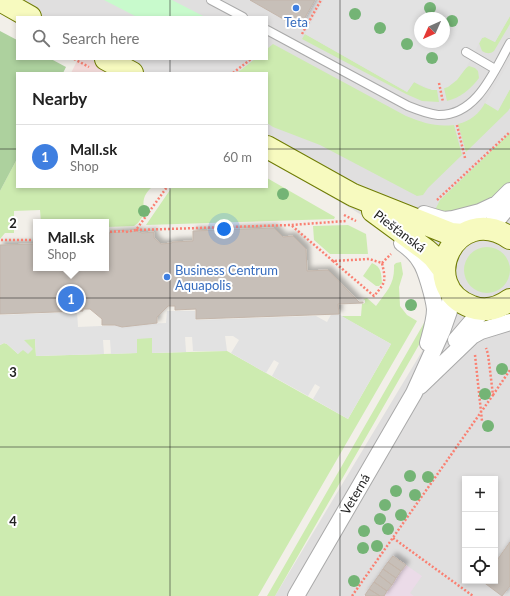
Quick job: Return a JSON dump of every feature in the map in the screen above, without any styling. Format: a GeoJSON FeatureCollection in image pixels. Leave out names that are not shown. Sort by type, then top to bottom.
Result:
{"type":"FeatureCollection","features":[{"type":"Feature","properties":{"kind":"street"},"geometry":{"type":"LineString","coordinates":[[0,0],[28,16]]}},
{"type":"Feature","properties":{"kind":"street"},"geometry":{"type":"LineString","coordinates":[[108,60],[130,72]]}},
{"type":"Feature","properties":{"kind":"street","name":"Piešťanská"},"geometry":{"type":"LineString","coordinates":[[268,148],[353,195],[451,234],[463,235]]}},
{"type":"Feature","properties":{"kind":"street"},"geometry":{"type":"LineString","coordinates":[[353,195],[444,220],[487,210],[497,204],[510,191]]}},
{"type":"Feature","properties":{"kind":"street"},"geometry":{"type":"LineString","coordinates":[[353,195],[400,242],[415,254],[421,262],[426,277],[435,308],[414,393]]}},
{"type":"Feature","properties":{"kind":"street","name":"Piešťanská"},"geometry":{"type":"LineString","coordinates":[[353,195],[404,235],[426,250],[434,257],[444,270]]}},
{"type":"Feature","properties":{"kind":"street"},"geometry":{"type":"LineString","coordinates":[[486,229],[498,219],[510,204]]}},
{"type":"Feature","properties":{"kind":"street"},"geometry":{"type":"LineString","coordinates":[[510,238],[502,233],[486,229],[470,231],[452,244],[448,250],[444,270],[446,283],[451,292],[468,306],[486,309],[496,307],[510,301]]}},
{"type":"Feature","properties":{"kind":"street","name":"Veterná"},"geometry":{"type":"LineString","coordinates":[[296,596],[414,393],[442,331],[449,311],[451,292]]}},
{"type":"Feature","properties":{"kind":"street","name":"Veterná"},"geometry":{"type":"LineString","coordinates":[[414,393],[470,324],[486,309]]}},
{"type":"Feature","properties":{"kind":"street"},"geometry":{"type":"LineString","coordinates":[[414,393],[472,336],[481,331],[510,322]]}},
{"type":"Feature","properties":{"kind":"lane"},"geometry":{"type":"LineString","coordinates":[[211,0],[240,16]]}},
{"type":"Feature","properties":{"kind":"lane"},"geometry":{"type":"LineString","coordinates":[[268,31],[408,106],[424,112],[437,114],[449,113],[465,108],[472,102],[487,84],[510,43]]}},
{"type":"Feature","properties":{"kind":"lane"},"geometry":{"type":"LineString","coordinates":[[466,52],[495,69]]}},
{"type":"Feature","properties":{"kind":"path"},"geometry":{"type":"LineString","coordinates":[[295,45],[321,0]]}},
{"type":"Feature","properties":{"kind":"path"},"geometry":{"type":"LineString","coordinates":[[235,72],[250,60]]}},
{"type":"Feature","properties":{"kind":"path"},"geometry":{"type":"LineString","coordinates":[[439,83],[465,158]]}},
{"type":"Feature","properties":{"kind":"path"},"geometry":{"type":"LineString","coordinates":[[437,201],[510,132]]}},
{"type":"Feature","properties":{"kind":"path"},"geometry":{"type":"LineString","coordinates":[[136,230],[166,188]]}},
{"type":"Feature","properties":{"kind":"path"},"geometry":{"type":"LineString","coordinates":[[343,214],[357,222]]}},
{"type":"Feature","properties":{"kind":"path"},"geometry":{"type":"LineString","coordinates":[[109,232],[291,225],[346,221]]}},
{"type":"Feature","properties":{"kind":"path"},"geometry":{"type":"LineString","coordinates":[[291,225],[333,261],[374,296],[384,283],[382,262],[369,259],[333,261]]}},
{"type":"Feature","properties":{"kind":"path"},"geometry":{"type":"LineString","coordinates":[[1,240],[33,240]]}},
{"type":"Feature","properties":{"kind":"path"},"geometry":{"type":"LineString","coordinates":[[482,343],[488,354],[493,395]]}},
{"type":"Feature","properties":{"kind":"path"},"geometry":{"type":"LineString","coordinates":[[473,349],[475,355],[482,421]]}},
{"type":"Feature","properties":{"kind":"path"},"geometry":{"type":"LineString","coordinates":[[352,596],[510,370]]}},
{"type":"Feature","properties":{"kind":"path"},"geometry":{"type":"LineString","coordinates":[[393,538],[473,596]]}},
{"type":"Feature","properties":{"kind":"shaded area"},"geometry":{"type":"Polygon","coordinates":[[[0,0],[510,0],[510,596],[275,596],[433,333],[413,247],[347,206],[268,161],[268,72],[113,72],[92,60],[268,60],[268,16],[16,16],[0,0]]]}},
{"type":"Feature","properties":{"kind":"shaded area"},"geometry":{"type":"Polygon","coordinates":[[[324,0],[510,0],[510,16],[495,42],[485,37],[482,38],[466,68],[457,80],[448,87],[439,90],[432,90],[414,82],[407,92],[305,34],[324,0]]]}},
{"type":"Feature","properties":{"kind":"shaded area"},"geometry":{"type":"Polygon","coordinates":[[[78,60],[92,60],[113,72],[72,72],[78,60]]]}},
{"type":"Feature","properties":{"kind":"shaded area"},"geometry":{"type":"Polygon","coordinates":[[[510,60],[510,89],[498,111],[485,103],[510,60]]]}},
{"type":"Feature","properties":{"kind":"shaded area"},"geometry":{"type":"Polygon","coordinates":[[[167,311],[195,311],[196,320],[316,316],[327,322],[333,311],[391,344],[348,419],[313,399],[320,387],[315,384],[308,396],[272,376],[279,363],[274,360],[266,373],[231,353],[239,340],[233,336],[225,336],[227,351],[193,351],[192,337],[185,337],[186,352],[152,353],[152,338],[137,339],[137,353],[111,354],[110,340],[103,340],[104,354],[36,356],[35,339],[24,340],[33,349],[28,354],[23,350],[18,354],[4,343],[0,345],[0,315],[77,312],[78,327],[166,323],[167,311]]]}},
{"type":"Feature","properties":{"kind":"shaded area"},"geometry":{"type":"Polygon","coordinates":[[[393,556],[422,576],[410,593],[414,596],[364,596],[393,556]]]}},
{"type":"Feature","properties":{"kind":"green space"},"geometry":{"type":"Polygon","coordinates":[[[104,0],[172,0],[203,16],[135,16],[104,0]]]}},
{"type":"Feature","properties":{"kind":"green space"},"geometry":{"type":"Polygon","coordinates":[[[510,16],[510,24],[494,51],[491,53],[485,53],[482,51],[479,43],[482,38],[485,37],[495,42],[510,16]]]}},
{"type":"Feature","properties":{"kind":"green space"},"geometry":{"type":"Polygon","coordinates":[[[0,31],[16,39],[16,60],[53,60],[66,67],[64,72],[16,72],[16,161],[0,191],[0,31]]]}},
{"type":"Feature","properties":{"kind":"green space"},"geometry":{"type":"Polygon","coordinates":[[[305,34],[407,92],[414,82],[428,89],[437,90],[439,102],[422,101],[406,94],[302,39],[305,34]]]}},
{"type":"Feature","properties":{"kind":"green space"},"geometry":{"type":"Polygon","coordinates":[[[273,44],[406,116],[418,121],[430,124],[454,125],[462,155],[428,188],[423,195],[417,196],[320,145],[273,127],[268,124],[268,72],[238,72],[254,60],[268,60],[268,48],[273,44]]]}},
{"type":"Feature","properties":{"kind":"green space"},"geometry":{"type":"Polygon","coordinates":[[[469,66],[478,71],[479,78],[465,92],[456,98],[447,101],[444,88],[451,84],[462,71],[469,66]]]}},
{"type":"Feature","properties":{"kind":"green space"},"geometry":{"type":"Polygon","coordinates":[[[510,89],[510,108],[508,111],[466,152],[458,124],[474,116],[485,103],[498,110],[510,89]]]}},
{"type":"Feature","properties":{"kind":"green space"},"geometry":{"type":"Polygon","coordinates":[[[510,133],[510,182],[494,201],[456,212],[442,212],[435,210],[440,200],[510,133]]]}},
{"type":"Feature","properties":{"kind":"green space"},"geometry":{"type":"Polygon","coordinates":[[[16,161],[16,188],[151,188],[144,199],[145,213],[134,226],[109,227],[109,219],[41,219],[40,210],[14,211],[14,233],[5,233],[0,239],[0,191],[16,161]]]}},
{"type":"Feature","properties":{"kind":"green space"},"geometry":{"type":"Polygon","coordinates":[[[268,179],[335,217],[334,219],[146,225],[171,188],[268,188],[268,179]]]}},
{"type":"Feature","properties":{"kind":"green space"},"geometry":{"type":"Polygon","coordinates":[[[348,225],[366,234],[368,254],[330,254],[314,240],[313,226],[348,225]]]}},
{"type":"Feature","properties":{"kind":"green space"},"geometry":{"type":"Polygon","coordinates":[[[482,247],[492,247],[500,251],[506,257],[510,265],[510,275],[506,283],[500,289],[492,293],[482,293],[474,289],[468,283],[464,275],[464,265],[468,257],[474,251],[482,247]]]}},
{"type":"Feature","properties":{"kind":"green space"},"geometry":{"type":"Polygon","coordinates":[[[401,262],[403,274],[399,287],[400,306],[407,315],[417,321],[258,596],[0,596],[0,345],[4,343],[7,344],[18,354],[23,339],[35,339],[36,356],[137,353],[137,338],[152,338],[152,353],[227,351],[348,419],[391,344],[341,316],[361,316],[362,304],[365,303],[365,300],[363,299],[367,298],[376,306],[392,282],[394,265],[401,262]]]}},
{"type":"Feature","properties":{"kind":"green space"},"geometry":{"type":"Polygon","coordinates":[[[372,263],[378,267],[380,271],[382,283],[379,286],[376,286],[363,276],[372,263]]]}},
{"type":"Feature","properties":{"kind":"green space"},"geometry":{"type":"Polygon","coordinates":[[[424,323],[429,326],[420,343],[275,596],[267,596],[424,323]]]}},
{"type":"Feature","properties":{"kind":"building"},"geometry":{"type":"Polygon","coordinates":[[[250,0],[315,0],[299,28],[250,0]]]}},
{"type":"Feature","properties":{"kind":"building","name":"Business Centrum Aquapolis"},"geometry":{"type":"Polygon","coordinates":[[[274,228],[283,237],[293,236],[306,249],[307,271],[328,270],[359,302],[363,303],[338,304],[339,314],[196,319],[196,309],[175,310],[175,306],[168,306],[157,317],[157,323],[122,327],[115,325],[102,325],[102,319],[90,309],[83,309],[83,311],[0,314],[0,245],[33,244],[33,271],[109,271],[109,233],[136,231],[142,233],[154,232],[154,238],[161,244],[193,241],[193,231],[274,228]]]}},
{"type":"Feature","properties":{"kind":"building"},"geometry":{"type":"Polygon","coordinates":[[[510,542],[510,586],[502,596],[486,584],[498,584],[498,559],[510,542]]]}},
{"type":"Feature","properties":{"kind":"building"},"geometry":{"type":"Polygon","coordinates":[[[393,556],[406,565],[401,571],[388,562],[393,556]]]}},
{"type":"Feature","properties":{"kind":"building"},"geometry":{"type":"Polygon","coordinates":[[[388,562],[401,571],[396,578],[383,569],[388,562]]]}},
{"type":"Feature","properties":{"kind":"building"},"geometry":{"type":"Polygon","coordinates":[[[383,569],[396,578],[392,585],[379,575],[383,569]]]}},
{"type":"Feature","properties":{"kind":"building"},"geometry":{"type":"Polygon","coordinates":[[[379,575],[392,585],[387,591],[374,582],[379,575]]]}},
{"type":"Feature","properties":{"kind":"building"},"geometry":{"type":"Polygon","coordinates":[[[374,582],[387,591],[384,596],[380,596],[369,589],[374,582]]]}},
{"type":"Feature","properties":{"kind":"building"},"geometry":{"type":"Polygon","coordinates":[[[369,589],[380,596],[366,596],[365,595],[369,589]]]}},
{"type":"Feature","properties":{"kind":"place","name":"Teta"},"geometry":{"type":"Point","coordinates":[296,8]}},
{"type":"Feature","properties":{"kind":"place","name":"Business Centrum Aquapolis"},"geometry":{"type":"Point","coordinates":[167,277]}},
{"type":"Feature","properties":{"kind":"place","name":"Mall.sk"},"geometry":{"type":"Point","coordinates":[71,299]}}]}
